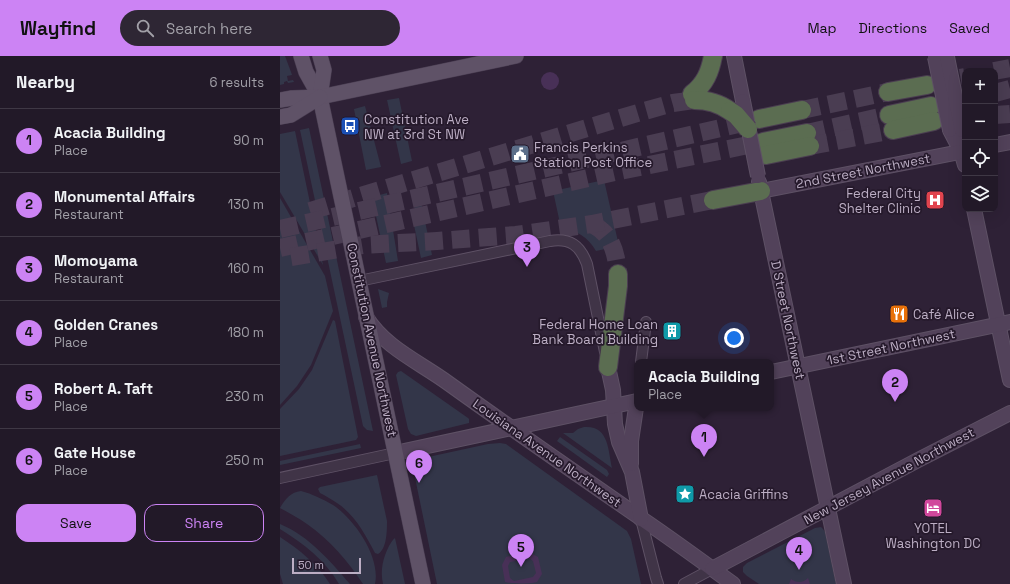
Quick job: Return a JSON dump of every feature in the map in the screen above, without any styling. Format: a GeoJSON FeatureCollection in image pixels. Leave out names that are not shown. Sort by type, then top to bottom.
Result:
{"type":"FeatureCollection","features":[{"type":"Feature","properties":{"kind":"highway"},"geometry":{"type":"LineString","coordinates":[[713,56],[710,70],[693,97],[710,101],[724,107],[737,106],[742,121],[754,124],[802,110]]}},
{"type":"Feature","properties":{"kind":"highway"},"geometry":{"type":"LineString","coordinates":[[888,92],[927,85]]}},
{"type":"Feature","properties":{"kind":"highway"},"geometry":{"type":"LineString","coordinates":[[891,122],[932,114]]}},
{"type":"Feature","properties":{"kind":"highway"},"geometry":{"type":"LineString","coordinates":[[765,148],[808,139]]}},
{"type":"Feature","properties":{"kind":"highway"},"geometry":{"type":"LineString","coordinates":[[713,200],[759,184]]}},
{"type":"Feature","properties":{"kind":"highway"},"geometry":{"type":"LineString","coordinates":[[608,367],[618,286],[618,274]]}},
{"type":"Feature","properties":{"kind":"main road","name":"Constitution Avenue Northwest"},"geometry":{"type":"LineString","coordinates":[[301,56],[306,72],[320,97],[423,584]]}},
{"type":"Feature","properties":{"kind":"main road","name":"Constitution Avenue Northwest"},"geometry":{"type":"LineString","coordinates":[[320,56],[324,70],[320,97]]}},
{"type":"Feature","properties":{"kind":"main road"},"geometry":{"type":"LineString","coordinates":[[280,100],[320,97],[516,56]]}},
{"type":"Feature","properties":{"kind":"main road"},"geometry":{"type":"LineString","coordinates":[[280,117],[291,115],[320,97]]}},
{"type":"Feature","properties":{"kind":"street"},"geometry":{"type":"LineString","coordinates":[[734,56],[737,106]]}},
{"type":"Feature","properties":{"kind":"street"},"geometry":{"type":"LineString","coordinates":[[941,56],[956,130],[962,150]]}},
{"type":"Feature","properties":{"kind":"street","name":"D Street Northwest"},"geometry":{"type":"LineString","coordinates":[[754,124],[759,184],[844,584]]}},
{"type":"Feature","properties":{"kind":"street"},"geometry":{"type":"LineString","coordinates":[[998,144],[1010,142]]}},
{"type":"Feature","properties":{"kind":"street","name":"2nd Street Northwest"},"geometry":{"type":"LineString","coordinates":[[759,184],[962,156]]}},
{"type":"Feature","properties":{"kind":"street"},"geometry":{"type":"LineString","coordinates":[[975,212],[1004,323],[1010,380]]}},
{"type":"Feature","properties":{"kind":"street"},"geometry":{"type":"LineString","coordinates":[[359,281],[550,241],[563,240],[577,246],[583,254],[587,264],[613,390],[615,424],[619,442],[632,472]]}},
{"type":"Feature","properties":{"kind":"street","name":"Louisiana Avenue Northwest"},"geometry":{"type":"LineString","coordinates":[[366,317],[376,331],[386,340],[733,584]]}},
{"type":"Feature","properties":{"kind":"street"},"geometry":{"type":"LineString","coordinates":[[641,359],[646,322]]}},
{"type":"Feature","properties":{"kind":"street","name":"1st Street Northwest"},"geometry":{"type":"LineString","coordinates":[[774,371],[1004,323]]}},
{"type":"Feature","properties":{"kind":"street"},"geometry":{"type":"LineString","coordinates":[[280,478],[634,402]]}},
{"type":"Feature","properties":{"kind":"street"},"geometry":{"type":"LineString","coordinates":[[636,411],[631,441],[632,472],[641,518],[658,584]]}},
{"type":"Feature","properties":{"kind":"street","name":"New Jersey Avenue Northwest"},"geometry":{"type":"LineString","coordinates":[[684,584],[1010,413]]}},
{"type":"Feature","properties":{"kind":"shaded area"},"geometry":{"type":"Polygon","coordinates":[[[280,56],[285,56],[292,75],[287,76],[288,81],[293,80],[294,82],[288,83],[287,81],[280,85],[280,56]]]}},
{"type":"Feature","properties":{"kind":"shaded area"},"geometry":{"type":"Polygon","coordinates":[[[550,72],[556,75],[559,81],[556,87],[550,90],[544,87],[541,81],[544,75],[550,72]]]}},
{"type":"Feature","properties":{"kind":"shaded area"},"geometry":{"type":"Polygon","coordinates":[[[399,98],[412,161],[401,164],[387,100],[399,98]]]}},
{"type":"Feature","properties":{"kind":"shaded area"},"geometry":{"type":"Polygon","coordinates":[[[365,106],[381,167],[366,170],[354,109],[365,106]]]}},
{"type":"Feature","properties":{"kind":"shaded area"},"geometry":{"type":"Polygon","coordinates":[[[309,128],[373,431],[367,430],[363,426],[300,130],[309,128]]]}},
{"type":"Feature","properties":{"kind":"shaded area"},"geometry":{"type":"Polygon","coordinates":[[[295,131],[323,265],[280,192],[280,134],[295,131]]]}},
{"type":"Feature","properties":{"kind":"shaded area"},"geometry":{"type":"Polygon","coordinates":[[[604,180],[619,246],[596,251],[585,238],[577,232],[561,228],[553,191],[604,180]]]}},
{"type":"Feature","properties":{"kind":"shaded area"},"geometry":{"type":"Polygon","coordinates":[[[387,193],[398,261],[386,263],[372,197],[387,193]]]}},
{"type":"Feature","properties":{"kind":"shaded area"},"geometry":{"type":"Polygon","coordinates":[[[280,198],[325,276],[333,311],[311,365],[297,386],[280,405],[280,198]]]}},
{"type":"Feature","properties":{"kind":"shaded area"},"geometry":{"type":"Polygon","coordinates":[[[421,202],[432,255],[421,258],[411,211],[415,210],[414,204],[421,202]]]}},
{"type":"Feature","properties":{"kind":"shaded area"},"geometry":{"type":"Polygon","coordinates":[[[378,289],[389,293],[387,307],[382,308],[378,289]]]}},
{"type":"Feature","properties":{"kind":"shaded area"},"geometry":{"type":"Polygon","coordinates":[[[333,320],[335,321],[358,437],[356,440],[280,456],[280,409],[299,389],[312,370],[333,320]]]}},
{"type":"Feature","properties":{"kind":"shaded area"},"geometry":{"type":"Polygon","coordinates":[[[401,371],[468,418],[469,423],[416,436],[411,434],[408,429],[396,375],[401,371]]]}},
{"type":"Feature","properties":{"kind":"shaded area"},"geometry":{"type":"Polygon","coordinates":[[[584,427],[592,427],[603,434],[608,447],[612,468],[563,433],[573,433],[584,427]]]}},
{"type":"Feature","properties":{"kind":"shaded area"},"geometry":{"type":"Polygon","coordinates":[[[560,437],[607,470],[609,474],[607,477],[557,441],[560,437]]]}},
{"type":"Feature","properties":{"kind":"shaded area"},"geometry":{"type":"Polygon","coordinates":[[[360,444],[361,448],[280,465],[280,461],[360,444]]]}},
{"type":"Feature","properties":{"kind":"shaded area"},"geometry":{"type":"Polygon","coordinates":[[[488,444],[506,444],[627,531],[631,539],[641,584],[437,584],[413,463],[419,459],[488,444]]]}},
{"type":"Feature","properties":{"kind":"shaded area"},"geometry":{"type":"Polygon","coordinates":[[[377,475],[387,521],[385,544],[381,552],[378,554],[375,553],[363,532],[349,513],[337,503],[320,493],[318,489],[320,487],[377,475]]]}},
{"type":"Feature","properties":{"kind":"shaded area"},"geometry":{"type":"Polygon","coordinates":[[[301,491],[333,505],[349,519],[357,529],[370,551],[374,562],[376,573],[375,584],[363,584],[345,559],[331,544],[304,522],[280,508],[289,496],[301,491]]]}},
{"type":"Feature","properties":{"kind":"shaded area"},"geometry":{"type":"Polygon","coordinates":[[[280,524],[291,529],[310,542],[327,558],[350,584],[339,584],[327,567],[313,553],[280,529],[280,524]]]}},
{"type":"Feature","properties":{"kind":"shaded area"},"geometry":{"type":"Polygon","coordinates":[[[821,527],[825,532],[836,584],[759,584],[743,572],[743,567],[747,563],[815,528],[821,527]]]}},
{"type":"Feature","properties":{"kind":"shaded area"},"geometry":{"type":"Polygon","coordinates":[[[280,537],[308,558],[320,570],[330,584],[283,584],[280,574],[280,537]]]}},
{"type":"Feature","properties":{"kind":"shaded area"},"geometry":{"type":"Polygon","coordinates":[[[395,538],[405,584],[383,584],[382,569],[385,555],[395,538]]]}},
{"type":"Feature","properties":{"kind":"shaded area"},"geometry":{"type":"Polygon","coordinates":[[[529,552],[538,557],[542,574],[537,582],[521,584],[505,582],[502,565],[506,557],[515,555],[516,561],[510,562],[508,566],[510,578],[514,581],[533,577],[536,573],[533,561],[529,558],[524,559],[522,554],[529,552]]]}},
{"type":"Feature","properties":{"kind":"shaded area"},"geometry":{"type":"Polygon","coordinates":[[[808,578],[810,584],[789,584],[791,579],[800,582],[808,578]]]}},
{"type":"Feature","properties":{"kind":"tunnel"},"geometry":{"type":"LineString","coordinates":[[998,70],[1010,68]]}},
{"type":"Feature","properties":{"kind":"tunnel"},"geometry":{"type":"LineString","coordinates":[[934,83],[962,78]]}},
{"type":"Feature","properties":{"kind":"tunnel"},"geometry":{"type":"LineString","coordinates":[[998,92],[1010,89]]}},
{"type":"Feature","properties":{"kind":"tunnel"},"geometry":{"type":"LineString","coordinates":[[802,110],[888,92]]}},
{"type":"Feature","properties":{"kind":"tunnel"},"geometry":{"type":"LineString","coordinates":[[310,211],[641,112],[673,103],[694,100]]}},
{"type":"Feature","properties":{"kind":"tunnel"},"geometry":{"type":"LineString","coordinates":[[998,115],[1010,114]]}},
{"type":"Feature","properties":{"kind":"tunnel"},"geometry":{"type":"LineString","coordinates":[[807,133],[889,115]]}},
{"type":"Feature","properties":{"kind":"tunnel"},"geometry":{"type":"LineString","coordinates":[[280,229],[756,120]]}},
{"type":"Feature","properties":{"kind":"tunnel"},"geometry":{"type":"LineString","coordinates":[[810,146],[893,130]]}},
{"type":"Feature","properties":{"kind":"tunnel"},"geometry":{"type":"LineString","coordinates":[[280,248],[615,172],[763,142]]}},
{"type":"Feature","properties":{"kind":"tunnel"},"geometry":{"type":"LineString","coordinates":[[291,257],[363,245],[516,235],[592,224],[713,200]]}},
{"type":"Feature","properties":{"kind":"tunnel"},"geometry":{"type":"LineString","coordinates":[[592,224],[606,235],[612,245],[616,257],[618,274]]}},
{"type":"Feature","properties":{"kind":"place","name":"Constitution Ave NW at 3rd St NW"},"geometry":{"type":"Point","coordinates":[350,126]}},
{"type":"Feature","properties":{"kind":"place","name":"Francis Perkins Station Post Office"},"geometry":{"type":"Point","coordinates":[520,154]}},
{"type":"Feature","properties":{"kind":"place","name":"Federal City Shelter Clinic"},"geometry":{"type":"Point","coordinates":[935,200]}},
{"type":"Feature","properties":{"kind":"place","name":"Momoyama"},"geometry":{"type":"Point","coordinates":[527,267]}},
{"type":"Feature","properties":{"kind":"place","name":"Café Alice"},"geometry":{"type":"Point","coordinates":[899,314]}},
{"type":"Feature","properties":{"kind":"place","name":"Federal Home Loan Bank Board Building"},"geometry":{"type":"Point","coordinates":[672,331]}},
{"type":"Feature","properties":{"kind":"place","name":"Monumental Affairs"},"geometry":{"type":"Point","coordinates":[895,402]}},
{"type":"Feature","properties":{"kind":"place","name":"Acacia Building"},"geometry":{"type":"Point","coordinates":[704,457]}},
{"type":"Feature","properties":{"kind":"place","name":"Gate House"},"geometry":{"type":"Point","coordinates":[419,483]}},
{"type":"Feature","properties":{"kind":"place","name":"Acacia Griffins"},"geometry":{"type":"Point","coordinates":[685,494]}},
{"type":"Feature","properties":{"kind":"place","name":"YOTEL Washington DC"},"geometry":{"type":"Point","coordinates":[933,508]}},
{"type":"Feature","properties":{"kind":"place","name":"Robert A. Taft"},"geometry":{"type":"Point","coordinates":[521,567]}},
{"type":"Feature","properties":{"kind":"place","name":"Golden Cranes"},"geometry":{"type":"Point","coordinates":[799,570]}}]}
